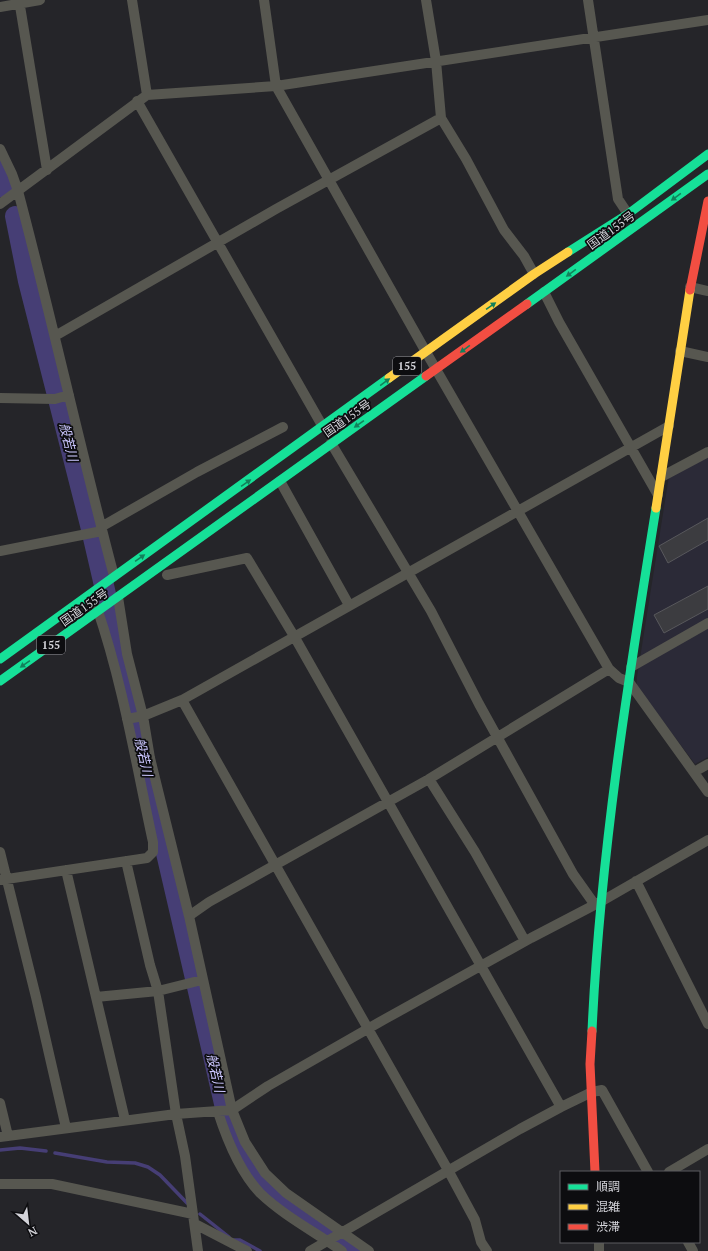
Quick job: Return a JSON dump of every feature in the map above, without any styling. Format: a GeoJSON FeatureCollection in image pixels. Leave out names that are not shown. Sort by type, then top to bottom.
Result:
{"type":"FeatureCollection","features":[{"type":"Feature","properties":{"kind":"main road","name":"国道155号"},"geometry":{"type":"LineString","coordinates":[[0,659],[534,274],[628,214],[708,154]]}},
{"type":"Feature","properties":{"kind":"main road","name":"国道155号"},"geometry":{"type":"LineString","coordinates":[[0,681],[331,443],[437,370],[708,174]]}},
{"type":"Feature","properties":{"kind":"main road"},"geometry":{"type":"LineString","coordinates":[[595,1171],[590,1064],[599,903],[631,667],[668,426],[690,287],[708,201]]}},
{"type":"Feature","properties":{"kind":"street"},"geometry":{"type":"LineString","coordinates":[[0,6],[40,0]]}},
{"type":"Feature","properties":{"kind":"street"},"geometry":{"type":"LineString","coordinates":[[132,0],[147,95]]}},
{"type":"Feature","properties":{"kind":"street"},"geometry":{"type":"LineString","coordinates":[[264,0],[276,86],[426,352],[610,669],[618,678],[629,682],[708,792]]}},
{"type":"Feature","properties":{"kind":"street"},"geometry":{"type":"LineString","coordinates":[[426,0],[436,62],[441,118],[466,159],[504,230],[524,256],[534,274]]}},
{"type":"Feature","properties":{"kind":"street"},"geometry":{"type":"LineString","coordinates":[[588,0],[618,199],[628,214]]}},
{"type":"Feature","properties":{"kind":"street"},"geometry":{"type":"LineString","coordinates":[[19,2],[47,170]]}},
{"type":"Feature","properties":{"kind":"street"},"geometry":{"type":"LineString","coordinates":[[0,204],[147,95],[276,86],[708,20]]}},
{"type":"Feature","properties":{"kind":"street"},"geometry":{"type":"LineString","coordinates":[[137,101],[323,427]]}},
{"type":"Feature","properties":{"kind":"street"},"geometry":{"type":"LineString","coordinates":[[55,336],[329,179],[441,118]]}},
{"type":"Feature","properties":{"kind":"street"},"geometry":{"type":"LineString","coordinates":[[0,149],[18,191],[55,336],[111,578]]}},
{"type":"Feature","properties":{"kind":"street"},"geometry":{"type":"LineString","coordinates":[[690,287],[708,291]]}},
{"type":"Feature","properties":{"kind":"street"},"geometry":{"type":"LineString","coordinates":[[544,292],[559,322],[658,495]]}},
{"type":"Feature","properties":{"kind":"street"},"geometry":{"type":"LineString","coordinates":[[680,350],[708,357]]}},
{"type":"Feature","properties":{"kind":"street"},"geometry":{"type":"LineString","coordinates":[[0,398],[55,399],[68,396]]}},
{"type":"Feature","properties":{"kind":"street"},"geometry":{"type":"LineString","coordinates":[[0,551],[100,530],[197,472],[283,426]]}},
{"type":"Feature","properties":{"kind":"street"},"geometry":{"type":"LineString","coordinates":[[128,719],[142,716],[182,700],[519,511],[630,446],[668,426]]}},
{"type":"Feature","properties":{"kind":"street"},"geometry":{"type":"LineString","coordinates":[[331,443],[431,611],[498,738],[573,874],[599,903]]}},
{"type":"Feature","properties":{"kind":"street"},"geometry":{"type":"LineString","coordinates":[[661,477],[708,452]]}},
{"type":"Feature","properties":{"kind":"street"},"geometry":{"type":"LineString","coordinates":[[280,481],[350,605]]}},
{"type":"Feature","properties":{"kind":"street"},"geometry":{"type":"LineString","coordinates":[[166,576],[247,558],[294,636],[561,1107]]}},
{"type":"Feature","properties":{"kind":"street"},"geometry":{"type":"LineString","coordinates":[[3,879],[146,858],[153,852],[153,842],[128,719],[95,590]]}},
{"type":"Feature","properties":{"kind":"street"},"geometry":{"type":"LineString","coordinates":[[116,599],[150,758],[189,916],[197,982],[225,1111],[230,1146],[240,1165],[260,1192],[280,1209],[329,1240],[342,1251]]}},
{"type":"Feature","properties":{"kind":"street"},"geometry":{"type":"LineString","coordinates":[[631,667],[708,623]]}},
{"type":"Feature","properties":{"kind":"street"},"geometry":{"type":"LineString","coordinates":[[189,916],[209,902],[430,779],[610,669]]}},
{"type":"Feature","properties":{"kind":"street"},"geometry":{"type":"LineString","coordinates":[[182,700],[448,1170],[475,1220],[481,1242],[487,1251]]}},
{"type":"Feature","properties":{"kind":"street"},"geometry":{"type":"LineString","coordinates":[[694,772],[708,764]]}},
{"type":"Feature","properties":{"kind":"street"},"geometry":{"type":"LineString","coordinates":[[430,779],[475,852],[525,941]]}},
{"type":"Feature","properties":{"kind":"street"},"geometry":{"type":"LineString","coordinates":[[0,1103],[4,1136],[176,1114],[225,1111],[480,966],[599,903],[708,840]]}},
{"type":"Feature","properties":{"kind":"street"},"geometry":{"type":"LineString","coordinates":[[0,852],[3,879],[36,996],[66,1128]]}},
{"type":"Feature","properties":{"kind":"street"},"geometry":{"type":"LineString","coordinates":[[126,861],[150,965],[158,991],[176,1114],[185,1156],[198,1251]]}},
{"type":"Feature","properties":{"kind":"street"},"geometry":{"type":"LineString","coordinates":[[66,870],[125,1120]]}},
{"type":"Feature","properties":{"kind":"street"},"geometry":{"type":"LineString","coordinates":[[636,881],[708,1024]]}},
{"type":"Feature","properties":{"kind":"street"},"geometry":{"type":"LineString","coordinates":[[96,997],[158,991],[197,982]]}},
{"type":"Feature","properties":{"kind":"street"},"geometry":{"type":"LineString","coordinates":[[310,1251],[448,1170],[561,1107],[592,1092],[602,1090],[647,1171]]}},
{"type":"Feature","properties":{"kind":"street"},"geometry":{"type":"LineString","coordinates":[[225,1111],[265,1173],[286,1193],[341,1233],[369,1251]]}},
{"type":"Feature","properties":{"kind":"street"},"geometry":{"type":"LineString","coordinates":[[671,1171],[708,1149]]}},
{"type":"Feature","properties":{"kind":"street"},"geometry":{"type":"LineString","coordinates":[[0,1184],[52,1184],[194,1219],[247,1251]]}},
{"type":"Feature","properties":{"kind":"shaded area"},"geometry":{"type":"Polygon","coordinates":[[[708,456],[708,757],[695,764],[637,687],[637,677],[669,476],[708,456]]]}},
{"type":"Feature","properties":{"kind":"building"},"geometry":{"type":"Polygon","coordinates":[[[708,518],[708,540],[668,563],[659,546],[708,518]]]}},
{"type":"Feature","properties":{"kind":"building"},"geometry":{"type":"Polygon","coordinates":[[[708,586],[708,609],[664,633],[654,615],[708,586]]]}},
{"type":"Feature","properties":{"kind":"waterway","name":"般若川"},"geometry":{"type":"LineString","coordinates":[[0,168],[8,191]]}},
{"type":"Feature","properties":{"kind":"waterway","name":"般若川"},"geometry":{"type":"LineString","coordinates":[[15,216],[28,281],[90,525],[225,1108],[224,1111],[240,1147],[265,1184],[352,1251]]}},
{"type":"Feature","properties":{"kind":"waterway"},"geometry":{"type":"LineString","coordinates":[[0,1150],[20,1148],[46,1151]]}},
{"type":"Feature","properties":{"kind":"waterway"},"geometry":{"type":"LineString","coordinates":[[55,1153],[107,1162],[135,1163],[148,1167],[160,1175],[187,1203]]}},
{"type":"Feature","properties":{"kind":"waterway"},"geometry":{"type":"LineString","coordinates":[[200,1214],[229,1237]]}},
{"type":"Feature","properties":{"kind":"waterway"},"geometry":{"type":"LineString","coordinates":[[234,1240],[240,1240],[260,1251]]}},
{"type":"Feature","properties":{"kind":"traffic: fast"},"geometry":{"type":"LineString","coordinates":[[568,252],[628,214],[708,154]]}},
{"type":"Feature","properties":{"kind":"traffic: fast"},"geometry":{"type":"LineString","coordinates":[[527,304],[708,174]]}},
{"type":"Feature","properties":{"kind":"traffic: fast"},"geometry":{"type":"LineString","coordinates":[[0,681],[426,376]]}},
{"type":"Feature","properties":{"kind":"traffic: fast"},"geometry":{"type":"LineString","coordinates":[[0,659],[389,378]]}},
{"type":"Feature","properties":{"kind":"traffic: fast"},"geometry":{"type":"LineString","coordinates":[[592,1031],[601,900],[608,834],[635,638],[656,508]]}},
{"type":"Feature","properties":{"kind":"traffic: slow"},"geometry":{"type":"LineString","coordinates":[[389,378],[534,274],[568,252]]}},
{"type":"Feature","properties":{"kind":"traffic: slow"},"geometry":{"type":"LineString","coordinates":[[656,508],[690,290]]}},
{"type":"Feature","properties":{"kind":"traffic: jam"},"geometry":{"type":"LineString","coordinates":[[690,290],[708,201]]}},
{"type":"Feature","properties":{"kind":"traffic: jam"},"geometry":{"type":"LineString","coordinates":[[426,376],[527,304]]}},
{"type":"Feature","properties":{"kind":"traffic: jam"},"geometry":{"type":"LineString","coordinates":[[592,1031],[590,1064],[595,1171]]}}]}
